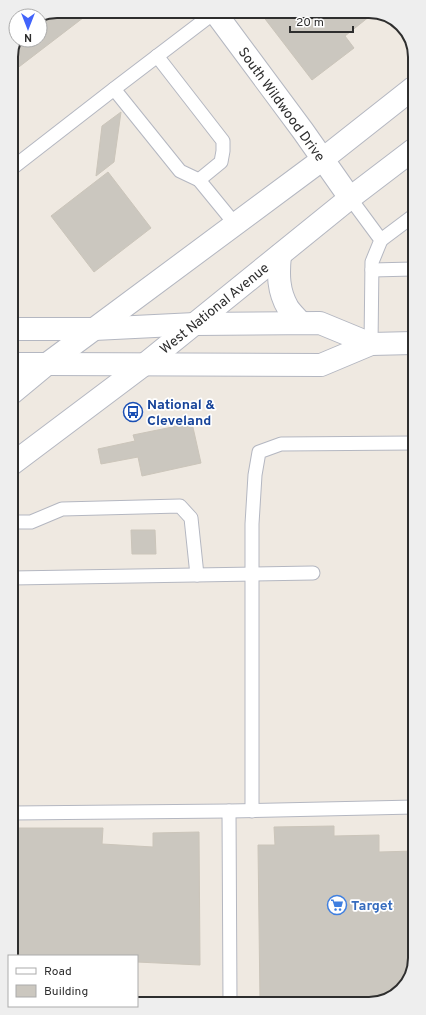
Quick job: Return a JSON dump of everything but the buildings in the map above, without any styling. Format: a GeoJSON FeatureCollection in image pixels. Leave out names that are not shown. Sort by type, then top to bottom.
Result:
{"type":"FeatureCollection","features":[{"type":"Feature","properties":{"kind":"main road","name":"South Wildwood Drive"},"geometry":{"type":"LineString","coordinates":[[218,18],[323,159],[350,198]]}},
{"type":"Feature","properties":{"kind":"main road"},"geometry":{"type":"LineString","coordinates":[[18,388],[47,364],[323,159],[408,92]]}},
{"type":"Feature","properties":{"kind":"main road","name":"West National Avenue"},"geometry":{"type":"LineString","coordinates":[[18,459],[145,364],[350,198],[408,154]]}},
{"type":"Feature","properties":{"kind":"main road"},"geometry":{"type":"LineString","coordinates":[[280,255],[278,276],[282,298],[301,323]]}},
{"type":"Feature","properties":{"kind":"main road"},"geometry":{"type":"LineString","coordinates":[[18,329],[94,329],[195,324],[320,323],[371,344]]}},
{"type":"Feature","properties":{"kind":"main road"},"geometry":{"type":"LineString","coordinates":[[18,364],[321,365],[371,344],[408,343]]}},
{"type":"Feature","properties":{"kind":"lane"},"geometry":{"type":"LineString","coordinates":[[18,164],[206,18]]}},
{"type":"Feature","properties":{"kind":"lane"},"geometry":{"type":"LineString","coordinates":[[157,56],[223,141],[221,162],[199,180]]}},
{"type":"Feature","properties":{"kind":"lane"},"geometry":{"type":"LineString","coordinates":[[114,89],[180,171],[199,180],[235,224]]}},
{"type":"Feature","properties":{"kind":"lane"},"geometry":{"type":"LineString","coordinates":[[350,198],[381,240]]}},
{"type":"Feature","properties":{"kind":"lane"},"geometry":{"type":"LineString","coordinates":[[371,344],[372,262],[381,240],[408,220]]}},
{"type":"Feature","properties":{"kind":"lane"},"geometry":{"type":"LineString","coordinates":[[372,270],[408,269]]}},
{"type":"Feature","properties":{"kind":"lane"},"geometry":{"type":"LineString","coordinates":[[252,811],[252,524],[255,475],[259,452],[281,444],[408,443]]}},
{"type":"Feature","properties":{"kind":"lane"},"geometry":{"type":"LineString","coordinates":[[18,522],[31,522],[62,509],[180,506],[191,518],[197,575]]}},
{"type":"Feature","properties":{"kind":"lane"},"geometry":{"type":"LineString","coordinates":[[18,578],[313,574]]}},
{"type":"Feature","properties":{"kind":"lane"},"geometry":{"type":"LineString","coordinates":[[18,813],[252,811],[408,807]]}},
{"type":"Feature","properties":{"kind":"lane"},"geometry":{"type":"LineString","coordinates":[[228,811],[230,997]]}},
{"type":"Feature","properties":{"kind":"place","name":"National & Cleveland"},"geometry":{"type":"Point","coordinates":[133,412]}},
{"type":"Feature","properties":{"kind":"place","name":"Target"},"geometry":{"type":"Point","coordinates":[337,905]}}]}
